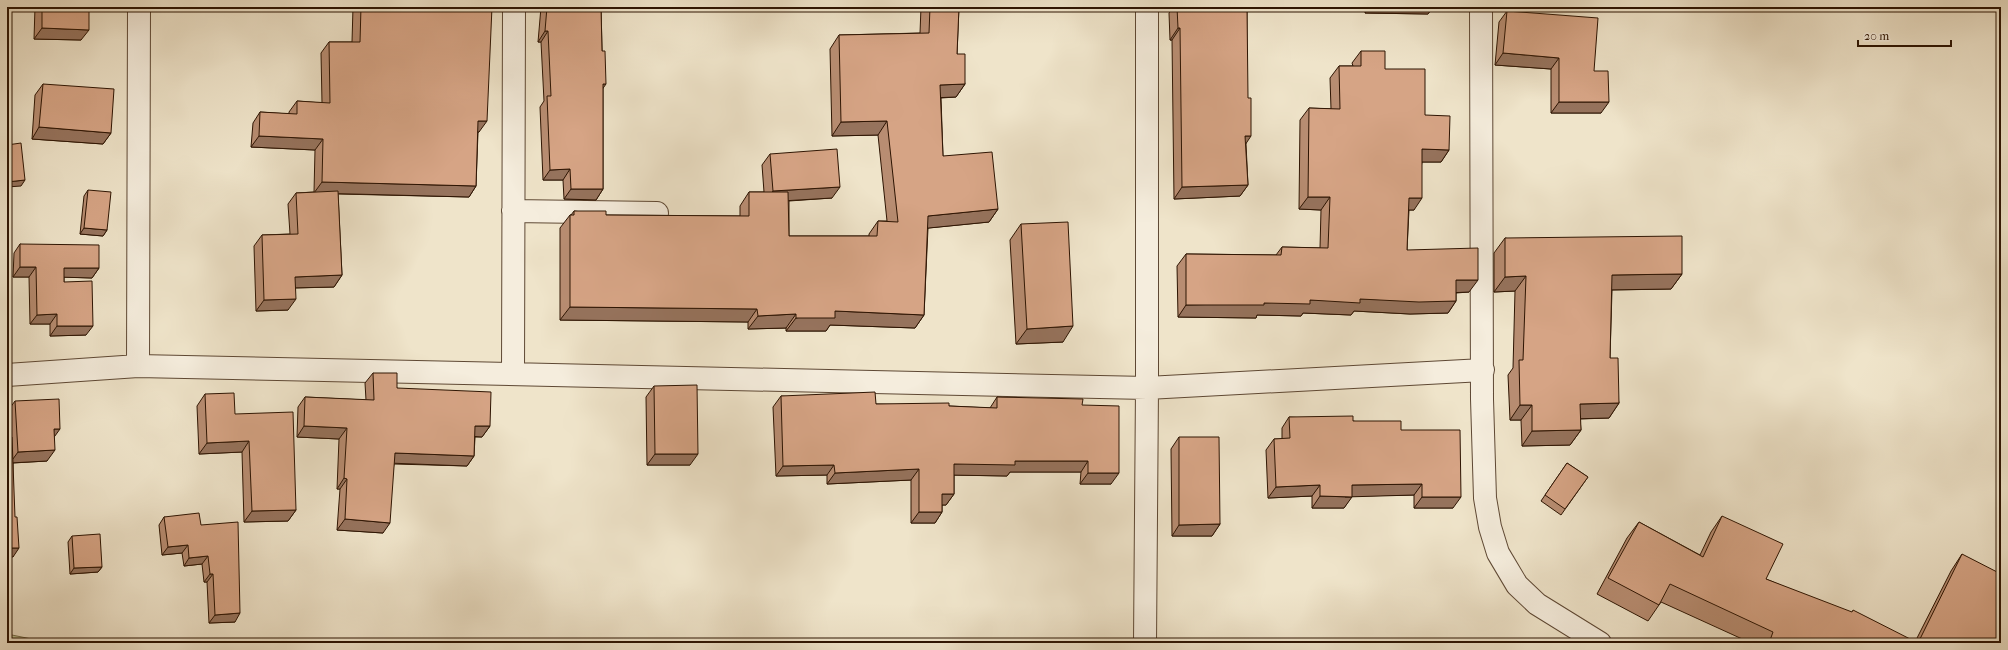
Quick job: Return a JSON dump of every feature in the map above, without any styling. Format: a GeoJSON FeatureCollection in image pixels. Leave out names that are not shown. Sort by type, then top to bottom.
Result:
{"type":"FeatureCollection","features":[{"type":"Feature","properties":{"kind":"street"},"geometry":{"type":"LineString","coordinates":[[138,7],[138,366]]}},
{"type":"Feature","properties":{"kind":"street"},"geometry":{"type":"LineString","coordinates":[[513,374],[514,7]]}},
{"type":"Feature","properties":{"kind":"street"},"geometry":{"type":"LineString","coordinates":[[1145,643],[1147,7]]}},
{"type":"Feature","properties":{"kind":"street"},"geometry":{"type":"LineString","coordinates":[[1481,7],[1485,498],[1490,527],[1498,553],[1517,584],[1537,604],[1600,643]]}},
{"type":"Feature","properties":{"kind":"street"},"geometry":{"type":"LineString","coordinates":[[513,211],[657,213]]}},
{"type":"Feature","properties":{"kind":"street"},"geometry":{"type":"LineString","coordinates":[[7,375],[138,366],[1147,388],[1483,370]]}},
{"type":"Feature","properties":{"kind":"green space"},"geometry":{"type":"Polygon","coordinates":[[[7,634],[51,643],[7,643],[7,634]]]}},
{"type":"Feature","properties":{"kind":"building"},"geometry":{"type":"Polygon","coordinates":[[[42,7],[89,7],[89,30],[42,28],[42,7]]]}},
{"type":"Feature","properties":{"kind":"building"},"geometry":{"type":"Polygon","coordinates":[[[361,7],[492,7],[487,121],[478,121],[476,186],[322,182],[323,139],[259,136],[260,112],[297,114],[297,101],[330,103],[329,42],[360,42],[361,7]]]}},
{"type":"Feature","properties":{"kind":"building"},"geometry":{"type":"Polygon","coordinates":[[[547,7],[601,7],[602,51],[605,51],[606,84],[603,84],[603,189],[571,189],[570,169],[550,170],[547,96],[551,96],[548,31],[545,31],[547,7]]]}},
{"type":"Feature","properties":{"kind":"building"},"geometry":{"type":"Polygon","coordinates":[[[930,7],[959,7],[957,54],[965,54],[965,84],[940,85],[943,156],[992,152],[998,209],[928,216],[924,315],[835,311],[835,318],[796,318],[796,314],[758,316],[757,309],[570,307],[570,215],[574,215],[574,211],[606,211],[606,215],[749,216],[749,192],[788,192],[789,236],[877,236],[878,221],[898,222],[887,121],[841,122],[839,35],[929,33],[930,7]]]}},
{"type":"Feature","properties":{"kind":"building"},"geometry":{"type":"Polygon","coordinates":[[[1177,7],[1247,7],[1248,98],[1251,98],[1251,136],[1245,136],[1248,185],[1182,187],[1180,28],[1178,28],[1177,7]]]}},
{"type":"Feature","properties":{"kind":"building"},"geometry":{"type":"Polygon","coordinates":[[[1507,11],[1598,18],[1594,71],[1608,71],[1609,102],[1559,102],[1559,58],[1503,53],[1507,11]]]}},
{"type":"Feature","properties":{"kind":"building"},"geometry":{"type":"Polygon","coordinates":[[[1361,51],[1385,51],[1385,69],[1425,69],[1425,115],[1450,116],[1449,150],[1422,149],[1422,198],[1409,198],[1407,250],[1478,248],[1478,280],[1456,280],[1456,301],[1419,302],[1360,299],[1360,303],[1310,300],[1310,304],[1264,303],[1264,305],[1186,305],[1186,254],[1281,255],[1282,247],[1328,248],[1330,197],[1308,197],[1309,108],[1340,109],[1339,66],[1361,66],[1361,51]]]}},
{"type":"Feature","properties":{"kind":"building"},"geometry":{"type":"Polygon","coordinates":[[[43,84],[114,89],[111,133],[39,127],[43,84]]]}},
{"type":"Feature","properties":{"kind":"building"},"geometry":{"type":"Polygon","coordinates":[[[21,143],[25,180],[7,182],[7,145],[21,143]]]}},
{"type":"Feature","properties":{"kind":"building"},"geometry":{"type":"Polygon","coordinates":[[[837,149],[840,187],[773,191],[770,154],[837,149]]]}},
{"type":"Feature","properties":{"kind":"building"},"geometry":{"type":"Polygon","coordinates":[[[88,190],[111,192],[107,230],[84,228],[88,190]]]}},
{"type":"Feature","properties":{"kind":"building"},"geometry":{"type":"Polygon","coordinates":[[[338,191],[342,275],[295,277],[296,299],[264,300],[262,235],[298,234],[296,193],[338,191]]]}},
{"type":"Feature","properties":{"kind":"building"},"geometry":{"type":"Polygon","coordinates":[[[1068,222],[1073,326],[1027,329],[1021,224],[1068,222]]]}},
{"type":"Feature","properties":{"kind":"building"},"geometry":{"type":"Polygon","coordinates":[[[1682,236],[1682,274],[1612,275],[1610,358],[1618,358],[1619,403],[1580,404],[1581,430],[1532,431],[1532,405],[1520,405],[1519,360],[1523,360],[1526,276],[1505,277],[1505,238],[1682,236]]]}},
{"type":"Feature","properties":{"kind":"building"},"geometry":{"type":"Polygon","coordinates":[[[20,244],[99,245],[99,268],[64,268],[64,282],[92,281],[93,326],[57,326],[57,314],[37,315],[36,267],[20,267],[20,244]]]}},
{"type":"Feature","properties":{"kind":"building"},"geometry":{"type":"Polygon","coordinates":[[[373,373],[397,373],[397,388],[491,392],[490,426],[475,426],[474,456],[395,453],[390,523],[345,519],[347,479],[344,478],[347,428],[304,426],[305,397],[374,400],[373,373]]]}},
{"type":"Feature","properties":{"kind":"building"},"geometry":{"type":"Polygon","coordinates":[[[697,385],[698,454],[655,454],[654,386],[697,385]]]}},
{"type":"Feature","properties":{"kind":"building"},"geometry":{"type":"Polygon","coordinates":[[[875,392],[876,404],[949,403],[949,406],[997,408],[997,397],[1083,399],[1082,405],[1119,406],[1119,473],[1088,473],[1088,461],[1015,461],[1015,465],[954,464],[954,494],[942,494],[942,512],[919,512],[919,469],[835,473],[834,465],[783,466],[781,396],[875,392]]]}},
{"type":"Feature","properties":{"kind":"building"},"geometry":{"type":"Polygon","coordinates":[[[234,393],[235,414],[293,412],[296,510],[252,511],[249,441],[207,443],[205,394],[234,393]]]}},
{"type":"Feature","properties":{"kind":"building"},"geometry":{"type":"Polygon","coordinates":[[[59,399],[60,429],[54,429],[55,450],[18,452],[15,401],[59,399]]]}},
{"type":"Feature","properties":{"kind":"building"},"geometry":{"type":"Polygon","coordinates":[[[1353,416],[1353,421],[1401,421],[1401,430],[1460,430],[1461,497],[1422,497],[1422,484],[1352,485],[1352,497],[1320,496],[1320,485],[1276,487],[1274,439],[1290,438],[1289,417],[1353,416]]]}},
{"type":"Feature","properties":{"kind":"building"},"geometry":{"type":"Polygon","coordinates":[[[7,437],[12,437],[15,517],[17,517],[19,548],[7,548],[7,437]]]}},
{"type":"Feature","properties":{"kind":"building"},"geometry":{"type":"Polygon","coordinates":[[[1179,437],[1219,437],[1220,524],[1179,525],[1179,437]]]}},
{"type":"Feature","properties":{"kind":"building"},"geometry":{"type":"Polygon","coordinates":[[[1567,463],[1588,477],[1565,509],[1545,495],[1567,463]]]}},
{"type":"Feature","properties":{"kind":"building"},"geometry":{"type":"Polygon","coordinates":[[[199,513],[201,525],[238,522],[240,613],[215,615],[213,574],[210,574],[208,556],[189,558],[188,545],[168,547],[164,517],[199,513]]]}},
{"type":"Feature","properties":{"kind":"building"},"geometry":{"type":"Polygon","coordinates":[[[1722,516],[1783,544],[1766,579],[1852,612],[1853,610],[1918,643],[1769,643],[1773,632],[1670,584],[1659,605],[1608,578],[1639,522],[1703,557],[1722,516]]]}},
{"type":"Feature","properties":{"kind":"building"},"geometry":{"type":"Polygon","coordinates":[[[100,534],[102,567],[74,568],[72,536],[100,534]]]}},
{"type":"Feature","properties":{"kind":"building"},"geometry":{"type":"Polygon","coordinates":[[[1962,554],[2001,574],[2001,643],[1918,643],[1962,554]]]}}]}
